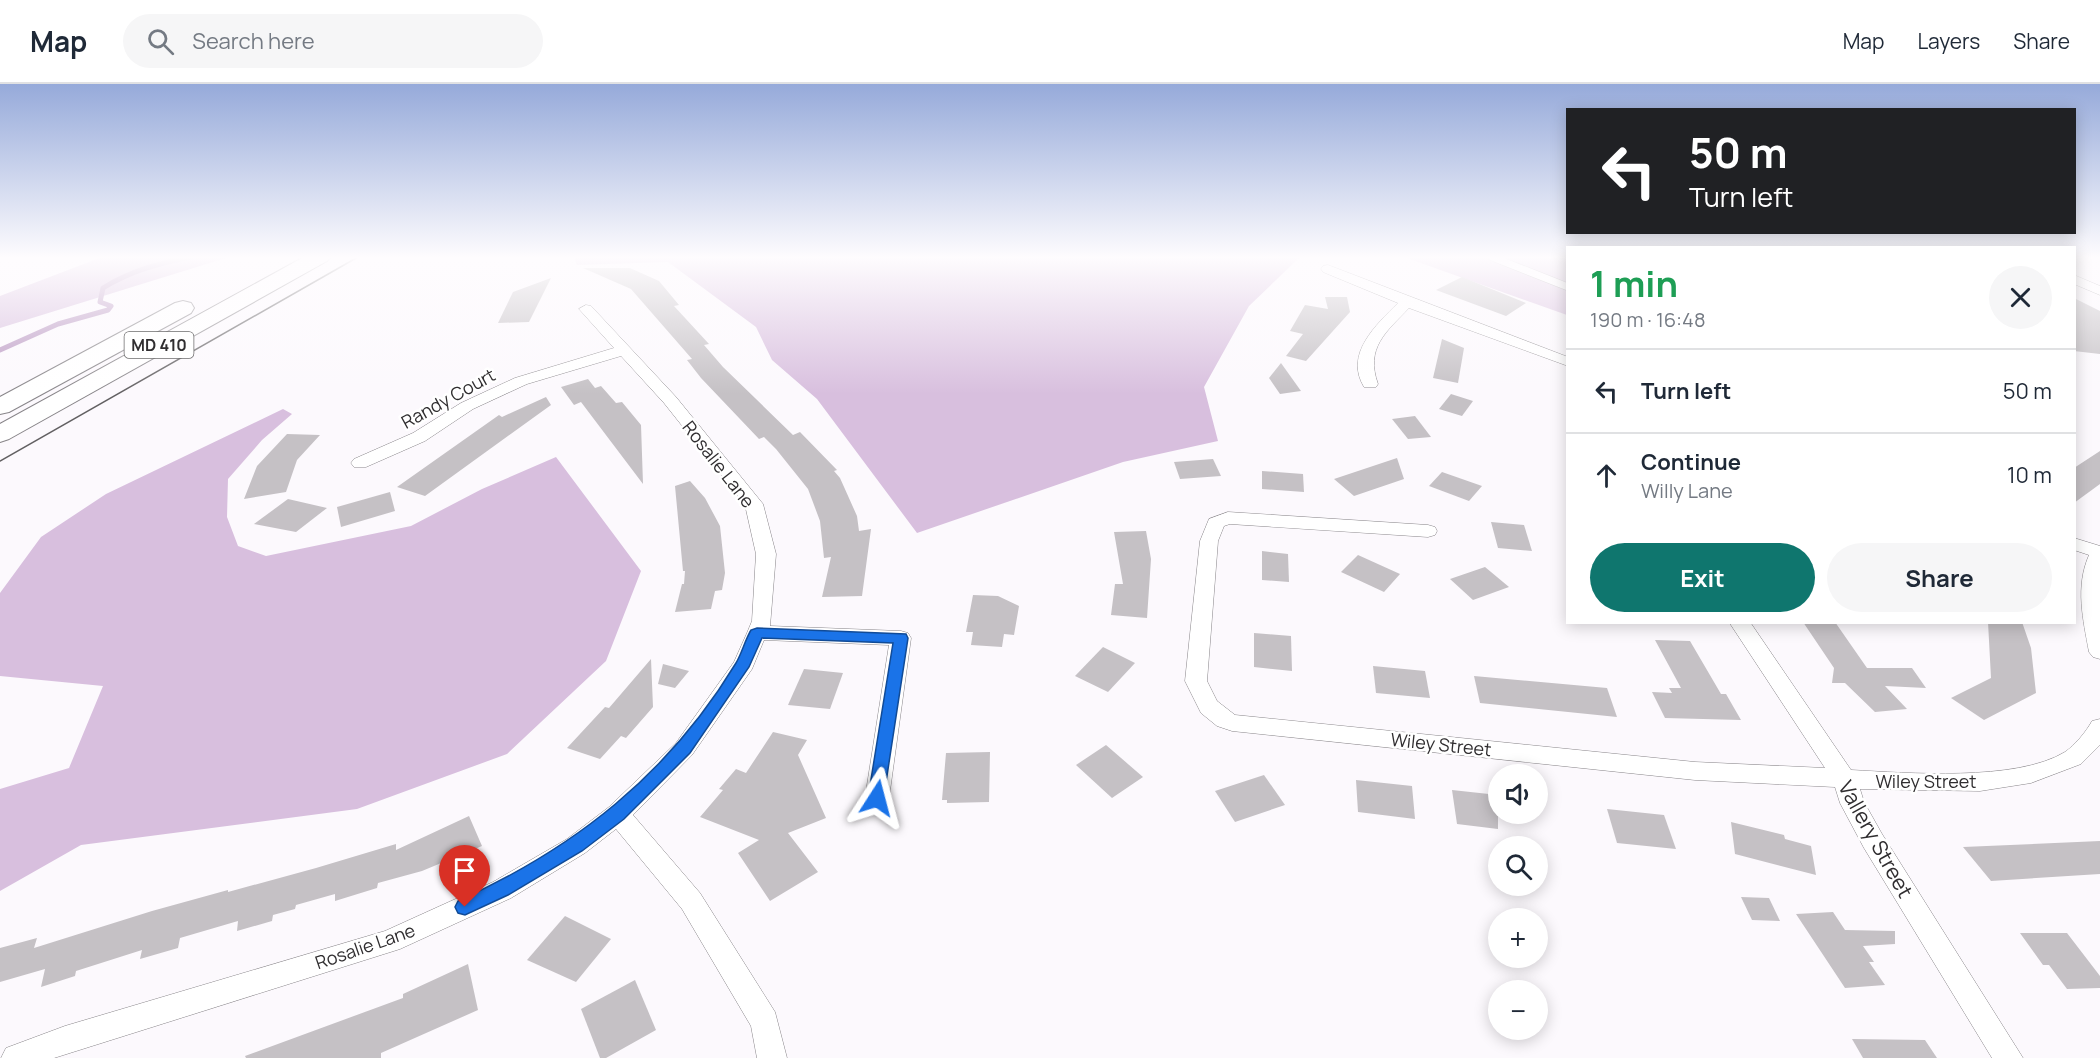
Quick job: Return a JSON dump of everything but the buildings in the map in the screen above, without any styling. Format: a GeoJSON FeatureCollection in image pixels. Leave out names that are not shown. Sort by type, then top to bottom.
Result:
{"type":"FeatureCollection","features":[{"type":"Feature","properties":{"kind":"main road","name":"MD 410"},"geometry":{"type":"LineString","coordinates":[[0,407],[194,302]]}},
{"type":"Feature","properties":{"kind":"main road","name":"MD 410"},"geometry":{"type":"LineString","coordinates":[[0,434],[238,302]]}},
{"type":"Feature","properties":{"kind":"street"},"geometry":{"type":"LineString","coordinates":[[1370,384],[1365,363],[1368,350],[1378,334],[1407,302]]}},
{"type":"Feature","properties":{"kind":"street"},"geometry":{"type":"LineString","coordinates":[[1408,302],[1566,361]]}},
{"type":"Feature","properties":{"kind":"street","name":"Rosalie Lane"},"geometry":{"type":"LineString","coordinates":[[16,1058],[65,1040],[390,941],[502,890],[576,846],[618,814],[684,749],[744,664],[762,621],[766,554],[754,504],[670,400],[586,309]]}},
{"type":"Feature","properties":{"kind":"street","name":"Randy Court"},"geometry":{"type":"LineString","coordinates":[[360,463],[419,437],[467,406],[521,381],[624,350]]}},
{"type":"Feature","properties":{"kind":"street","name":"Wiley Street"},"geometry":{"type":"LineString","coordinates":[[1428,531],[1228,518],[1216,523],[1209,541],[1196,681],[1208,708],[1220,718],[1232,723],[1695,771],[1845,780],[1980,782],[2031,774],[2073,758],[2095,736],[2100,727]]}},
{"type":"Feature","properties":{"kind":"street"},"geometry":{"type":"LineString","coordinates":[[2076,545],[2100,552],[2093,569],[2090,586],[2092,614],[2100,652]]}},
{"type":"Feature","properties":{"kind":"street","name":"Vallery Street"},"geometry":{"type":"LineString","coordinates":[[1739,624],[1845,780],[1852,803],[1873,841],[2008,1058]]}},
{"type":"Feature","properties":{"kind":"street"},"geometry":{"type":"LineString","coordinates":[[757,633],[901,638],[877,798]]}},
{"type":"Feature","properties":{"kind":"street"},"geometry":{"type":"LineString","coordinates":[[618,814],[692,901],[765,1022],[772,1058]]}},
{"type":"Feature","properties":{"kind":"shaded area"},"geometry":{"type":"Polygon","coordinates":[[[0,302],[82,302],[0,328],[0,302]]]}},
{"type":"Feature","properties":{"kind":"shaded area"},"geometry":{"type":"Polygon","coordinates":[[[723,302],[1253,302],[1204,387],[1218,441],[1123,462],[917,533],[817,399],[772,360],[756,327],[723,302]]]}},
{"type":"Feature","properties":{"kind":"shaded area"},"geometry":{"type":"Polygon","coordinates":[[[1532,302],[1566,302],[1566,315],[1532,302]]]}},
{"type":"Feature","properties":{"kind":"shaded area"},"geometry":{"type":"Polygon","coordinates":[[[283,409],[292,414],[262,440],[228,479],[227,517],[238,546],[266,556],[411,526],[482,489],[556,457],[641,571],[606,661],[507,754],[357,809],[81,845],[0,891],[0,789],[69,768],[103,686],[0,676],[0,593],[41,537],[106,494],[283,409]]]}},
{"type":"Feature","properties":{"kind":"waterway"},"geometry":{"type":"LineString","coordinates":[[0,350],[58,324],[108,310],[111,306],[101,302]]}},
{"type":"Feature","properties":{"kind":"tram line"},"geometry":{"type":"LineString","coordinates":[[0,461],[278,302]]}},
{"type":"Feature","properties":{"kind":"route"},"geometry":{"type":"LineString","coordinates":[[465,907],[502,890],[576,846],[618,814],[684,749],[744,664],[757,633],[901,638],[877,798]]}}]}
